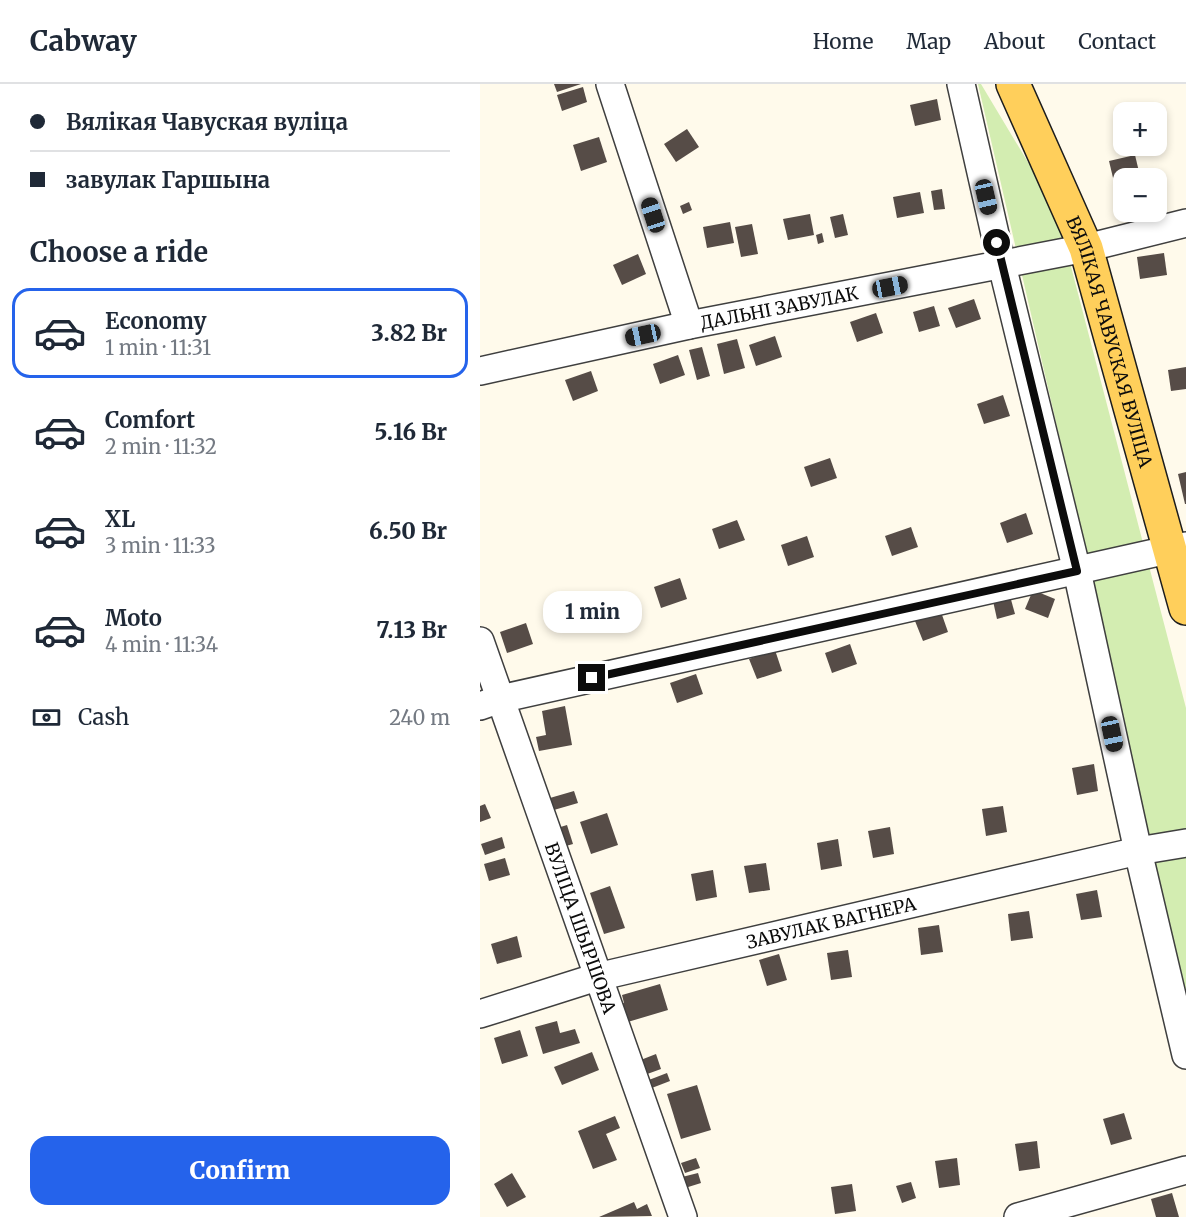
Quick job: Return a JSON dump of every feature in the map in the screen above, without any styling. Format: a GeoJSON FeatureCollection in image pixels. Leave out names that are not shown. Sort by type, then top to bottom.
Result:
{"type":"FeatureCollection","features":[{"type":"Feature","properties":{"kind":"main road","name":"ВЯЛІКАЯ ЧАВУСКАЯ ВУЛІЦА"},"geometry":{"type":"LineString","coordinates":[[1013,84],[1086,248],[1178,548],[1186,608]]}},
{"type":"Feature","properties":{"kind":"street"},"geometry":{"type":"LineString","coordinates":[[610,84],[689,325]]}},
{"type":"Feature","properties":{"kind":"street"},"geometry":{"type":"LineString","coordinates":[[961,84],[1002,265],[1077,571],[1186,1055]]}},
{"type":"Feature","properties":{"kind":"street","name":"ДАЛЬНІ ЗАВУЛАК"},"geometry":{"type":"LineString","coordinates":[[480,371],[689,325],[1086,248],[1186,223]]}},
{"type":"Feature","properties":{"kind":"street"},"geometry":{"type":"LineString","coordinates":[[490,702],[1178,548]]}},
{"type":"Feature","properties":{"kind":"street","name":"ВУЛІЦА ШЫРШОВА"},"geometry":{"type":"LineString","coordinates":[[480,641],[490,702],[597,977],[683,1217]]}},
{"type":"Feature","properties":{"kind":"street","name":"ЗАВУЛАК ВАГНЕРА"},"geometry":{"type":"LineString","coordinates":[[480,1014],[597,977],[1138,850],[1186,843]]}},
{"type":"Feature","properties":{"kind":"street"},"geometry":{"type":"LineString","coordinates":[[1018,1217],[1186,1170]]}},
{"type":"Feature","properties":{"kind":"green space"},"geometry":{"type":"Polygon","coordinates":[[[978,84],[981,84],[1056,209],[1186,708],[1186,1036],[1105,635],[978,84]]]}},
{"type":"Feature","properties":{"kind":"building"},"geometry":{"type":"Polygon","coordinates":[[[554,84],[581,84],[557,92],[554,84]]]}},
{"type":"Feature","properties":{"kind":"building"},"geometry":{"type":"Polygon","coordinates":[[[583,87],[587,102],[562,111],[557,95],[583,87]]]}},
{"type":"Feature","properties":{"kind":"building"},"geometry":{"type":"Polygon","coordinates":[[[937,99],[941,120],[915,126],[910,105],[937,99]]]}},
{"type":"Feature","properties":{"kind":"building"},"geometry":{"type":"Polygon","coordinates":[[[687,129],[699,147],[676,162],[664,144],[687,129]]]}},
{"type":"Feature","properties":{"kind":"building"},"geometry":{"type":"Polygon","coordinates":[[[599,137],[607,162],[581,171],[573,145],[599,137]]]}},
{"type":"Feature","properties":{"kind":"building"},"geometry":{"type":"Polygon","coordinates":[[[1135,156],[1138,168],[1113,168],[1113,178],[1109,161],[1135,156]]]}},
{"type":"Feature","properties":{"kind":"building"},"geometry":{"type":"Polygon","coordinates":[[[942,189],[945,209],[934,210],[931,191],[942,189]]]}},
{"type":"Feature","properties":{"kind":"building"},"geometry":{"type":"Polygon","coordinates":[[[920,192],[924,213],[897,218],[893,197],[920,192]]]}},
{"type":"Feature","properties":{"kind":"building"},"geometry":{"type":"Polygon","coordinates":[[[689,202],[692,210],[683,214],[680,206],[689,202]]]}},
{"type":"Feature","properties":{"kind":"building"},"geometry":{"type":"Polygon","coordinates":[[[810,214],[814,235],[788,240],[783,219],[810,214]]]}},
{"type":"Feature","properties":{"kind":"building"},"geometry":{"type":"Polygon","coordinates":[[[843,214],[848,235],[835,238],[830,217],[843,214]]]}},
{"type":"Feature","properties":{"kind":"building"},"geometry":{"type":"Polygon","coordinates":[[[730,222],[734,243],[707,248],[703,227],[730,222]]]}},
{"type":"Feature","properties":{"kind":"building"},"geometry":{"type":"Polygon","coordinates":[[[752,224],[758,254],[741,257],[735,227],[752,224]]]}},
{"type":"Feature","properties":{"kind":"building"},"geometry":{"type":"Polygon","coordinates":[[[822,233],[824,242],[818,244],[816,235],[822,233]]]}},
{"type":"Feature","properties":{"kind":"building"},"geometry":{"type":"Polygon","coordinates":[[[1164,253],[1167,275],[1140,279],[1137,257],[1164,253]]]}},
{"type":"Feature","properties":{"kind":"building"},"geometry":{"type":"Polygon","coordinates":[[[638,254],[646,274],[622,285],[613,265],[638,254]]]}},
{"type":"Feature","properties":{"kind":"building"},"geometry":{"type":"Polygon","coordinates":[[[974,299],[981,319],[956,328],[948,308],[974,299]]]}},
{"type":"Feature","properties":{"kind":"building"},"geometry":{"type":"Polygon","coordinates":[[[934,306],[940,326],[919,332],[913,312],[934,306]]]}},
{"type":"Feature","properties":{"kind":"building"},"geometry":{"type":"Polygon","coordinates":[[[876,313],[883,333],[857,342],[850,322],[876,313]]]}},
{"type":"Feature","properties":{"kind":"building"},"geometry":{"type":"Polygon","coordinates":[[[775,336],[782,357],[756,366],[749,345],[775,336]]]}},
{"type":"Feature","properties":{"kind":"building"},"geometry":{"type":"Polygon","coordinates":[[[737,339],[745,368],[724,374],[717,344],[737,339]]]}},
{"type":"Feature","properties":{"kind":"building"},"geometry":{"type":"Polygon","coordinates":[[[702,347],[710,376],[697,380],[689,350],[702,347]]]}},
{"type":"Feature","properties":{"kind":"building"},"geometry":{"type":"Polygon","coordinates":[[[678,355],[685,375],[660,384],[653,364],[678,355]]]}},
{"type":"Feature","properties":{"kind":"building"},"geometry":{"type":"Polygon","coordinates":[[[1186,367],[1186,389],[1171,391],[1168,370],[1186,367]]]}},
{"type":"Feature","properties":{"kind":"building"},"geometry":{"type":"Polygon","coordinates":[[[591,371],[598,391],[573,401],[565,380],[591,371]]]}},
{"type":"Feature","properties":{"kind":"building"},"geometry":{"type":"Polygon","coordinates":[[[1003,395],[1010,416],[984,424],[977,404],[1003,395]]]}},
{"type":"Feature","properties":{"kind":"building"},"geometry":{"type":"Polygon","coordinates":[[[830,458],[837,478],[811,487],[804,467],[830,458]]]}},
{"type":"Feature","properties":{"kind":"building"},"geometry":{"type":"Polygon","coordinates":[[[1186,472],[1186,504],[1185,504],[1178,474],[1186,472]]]}},
{"type":"Feature","properties":{"kind":"building"},"geometry":{"type":"Polygon","coordinates":[[[1026,513],[1033,534],[1007,543],[1000,523],[1026,513]]]}},
{"type":"Feature","properties":{"kind":"building"},"geometry":{"type":"Polygon","coordinates":[[[737,520],[745,540],[719,549],[712,529],[737,520]]]}},
{"type":"Feature","properties":{"kind":"building"},"geometry":{"type":"Polygon","coordinates":[[[911,527],[918,547],[892,556],[885,536],[911,527]]]}},
{"type":"Feature","properties":{"kind":"building"},"geometry":{"type":"Polygon","coordinates":[[[807,536],[814,557],[788,566],[781,545],[807,536]]]}},
{"type":"Feature","properties":{"kind":"building"},"geometry":{"type":"Polygon","coordinates":[[[680,578],[687,599],[661,608],[654,587],[680,578]]]}},
{"type":"Feature","properties":{"kind":"building"},"geometry":{"type":"Polygon","coordinates":[[[1033,590],[1055,599],[1048,618],[1025,609],[1033,590]]]}},
{"type":"Feature","properties":{"kind":"building"},"geometry":{"type":"Polygon","coordinates":[[[1010,596],[1015,614],[997,619],[993,601],[1010,596]]]}},
{"type":"Feature","properties":{"kind":"building"},"geometry":{"type":"Polygon","coordinates":[[[941,612],[948,632],[923,641],[915,621],[941,612]]]}},
{"type":"Feature","properties":{"kind":"building"},"geometry":{"type":"Polygon","coordinates":[[[526,623],[533,644],[507,653],[500,632],[526,623]]]}},
{"type":"Feature","properties":{"kind":"building"},"geometry":{"type":"Polygon","coordinates":[[[850,644],[857,664],[832,673],[825,653],[850,644]]]}},
{"type":"Feature","properties":{"kind":"building"},"geometry":{"type":"Polygon","coordinates":[[[775,650],[782,671],[757,679],[749,659],[775,650]]]}},
{"type":"Feature","properties":{"kind":"building"},"geometry":{"type":"Polygon","coordinates":[[[696,674],[703,694],[677,703],[670,683],[696,674]]]}},
{"type":"Feature","properties":{"kind":"building"},"geometry":{"type":"Polygon","coordinates":[[[565,706],[572,745],[539,751],[536,737],[546,735],[542,711],[565,706]]]}},
{"type":"Feature","properties":{"kind":"building"},"geometry":{"type":"Polygon","coordinates":[[[1094,764],[1098,791],[1077,795],[1072,768],[1094,764]]]}},
{"type":"Feature","properties":{"kind":"building"},"geometry":{"type":"Polygon","coordinates":[[[574,791],[578,803],[547,812],[543,800],[574,791]]]}},
{"type":"Feature","properties":{"kind":"building"},"geometry":{"type":"Polygon","coordinates":[[[485,804],[491,818],[480,822],[480,806],[485,804]]]}},
{"type":"Feature","properties":{"kind":"building"},"geometry":{"type":"Polygon","coordinates":[[[1003,806],[1007,832],[986,836],[982,809],[1003,806]]]}},
{"type":"Feature","properties":{"kind":"building"},"geometry":{"type":"Polygon","coordinates":[[[607,813],[618,845],[591,854],[580,822],[607,813]]]}},
{"type":"Feature","properties":{"kind":"building"},"geometry":{"type":"Polygon","coordinates":[[[567,825],[573,844],[559,848],[554,829],[567,825]]]}},
{"type":"Feature","properties":{"kind":"building"},"geometry":{"type":"Polygon","coordinates":[[[890,827],[894,854],[873,858],[868,831],[890,827]]]}},
{"type":"Feature","properties":{"kind":"building"},"geometry":{"type":"Polygon","coordinates":[[[502,837],[505,848],[485,855],[481,844],[502,837]]]}},
{"type":"Feature","properties":{"kind":"building"},"geometry":{"type":"Polygon","coordinates":[[[838,839],[842,866],[821,870],[817,843],[838,839]]]}},
{"type":"Feature","properties":{"kind":"building"},"geometry":{"type":"Polygon","coordinates":[[[505,858],[510,875],[489,881],[484,864],[505,858]]]}},
{"type":"Feature","properties":{"kind":"building"},"geometry":{"type":"Polygon","coordinates":[[[766,863],[770,890],[749,893],[744,866],[766,863]]]}},
{"type":"Feature","properties":{"kind":"building"},"geometry":{"type":"Polygon","coordinates":[[[713,870],[717,897],[696,901],[691,874],[713,870]]]}},
{"type":"Feature","properties":{"kind":"building"},"geometry":{"type":"Polygon","coordinates":[[[610,886],[625,928],[604,934],[590,893],[610,886]]]}},
{"type":"Feature","properties":{"kind":"building"},"geometry":{"type":"Polygon","coordinates":[[[1097,890],[1102,917],[1081,920],[1076,894],[1097,890]]]}},
{"type":"Feature","properties":{"kind":"building"},"geometry":{"type":"Polygon","coordinates":[[[1029,911],[1033,938],[1011,941],[1008,914],[1029,911]]]}},
{"type":"Feature","properties":{"kind":"building"},"geometry":{"type":"Polygon","coordinates":[[[939,925],[943,952],[921,955],[918,928],[939,925]]]}},
{"type":"Feature","properties":{"kind":"building"},"geometry":{"type":"Polygon","coordinates":[[[517,936],[522,957],[497,964],[491,944],[517,936]]]}},
{"type":"Feature","properties":{"kind":"building"},"geometry":{"type":"Polygon","coordinates":[[[848,950],[852,977],[831,980],[827,953],[848,950]]]}},
{"type":"Feature","properties":{"kind":"building"},"geometry":{"type":"Polygon","coordinates":[[[779,954],[787,980],[767,986],[759,960],[779,954]]]}},
{"type":"Feature","properties":{"kind":"building"},"geometry":{"type":"Polygon","coordinates":[[[660,984],[668,1010],[621,1024],[615,1006],[624,1003],[622,995],[660,984]]]}},
{"type":"Feature","properties":{"kind":"building"},"geometry":{"type":"Polygon","coordinates":[[[557,1021],[560,1033],[575,1029],[580,1043],[543,1054],[535,1027],[557,1021]]]}},
{"type":"Feature","properties":{"kind":"building"},"geometry":{"type":"Polygon","coordinates":[[[520,1030],[528,1056],[502,1064],[494,1038],[520,1030]]]}},
{"type":"Feature","properties":{"kind":"building"},"geometry":{"type":"Polygon","coordinates":[[[592,1052],[599,1070],[562,1085],[554,1067],[592,1052]]]}},
{"type":"Feature","properties":{"kind":"building"},"geometry":{"type":"Polygon","coordinates":[[[656,1054],[661,1069],[639,1077],[633,1063],[656,1054]]]}},
{"type":"Feature","properties":{"kind":"building"},"geometry":{"type":"Polygon","coordinates":[[[667,1073],[670,1081],[644,1091],[641,1083],[667,1073]]]}},
{"type":"Feature","properties":{"kind":"building"},"geometry":{"type":"Polygon","coordinates":[[[697,1085],[711,1130],[681,1139],[667,1094],[697,1085]]]}},
{"type":"Feature","properties":{"kind":"building"},"geometry":{"type":"Polygon","coordinates":[[[1124,1113],[1132,1139],[1111,1145],[1103,1119],[1124,1113]]]}},
{"type":"Feature","properties":{"kind":"building"},"geometry":{"type":"Polygon","coordinates":[[[615,1116],[620,1128],[606,1134],[617,1160],[593,1169],[578,1131],[615,1116]]]}},
{"type":"Feature","properties":{"kind":"building"},"geometry":{"type":"Polygon","coordinates":[[[1037,1141],[1040,1168],[1019,1171],[1015,1144],[1037,1141]]]}},
{"type":"Feature","properties":{"kind":"building"},"geometry":{"type":"Polygon","coordinates":[[[696,1158],[700,1168],[685,1173],[681,1163],[696,1158]]]}},
{"type":"Feature","properties":{"kind":"building"},"geometry":{"type":"Polygon","coordinates":[[[957,1158],[960,1185],[939,1188],[935,1161],[957,1158]]]}},
{"type":"Feature","properties":{"kind":"building"},"geometry":{"type":"Polygon","coordinates":[[[512,1173],[526,1197],[507,1207],[494,1184],[512,1173]]]}},
{"type":"Feature","properties":{"kind":"building"},"geometry":{"type":"Polygon","coordinates":[[[698,1173],[701,1183],[685,1188],[682,1177],[698,1173]]]}},
{"type":"Feature","properties":{"kind":"building"},"geometry":{"type":"Polygon","coordinates":[[[911,1182],[916,1198],[902,1203],[896,1186],[911,1182]]]}},
{"type":"Feature","properties":{"kind":"building"},"geometry":{"type":"Polygon","coordinates":[[[852,1184],[856,1211],[835,1214],[831,1187],[852,1184]]]}},
{"type":"Feature","properties":{"kind":"building"},"geometry":{"type":"Polygon","coordinates":[[[1172,1193],[1179,1217],[1156,1217],[1151,1199],[1172,1193]]]}},
{"type":"Feature","properties":{"kind":"building"},"geometry":{"type":"Polygon","coordinates":[[[634,1202],[637,1209],[647,1204],[652,1216],[599,1217],[634,1202]]]}},
{"type":"Feature","properties":{"kind":"route"},"geometry":{"type":"LineString","coordinates":[[592,678],[1077,571],[997,243]]}}]}
